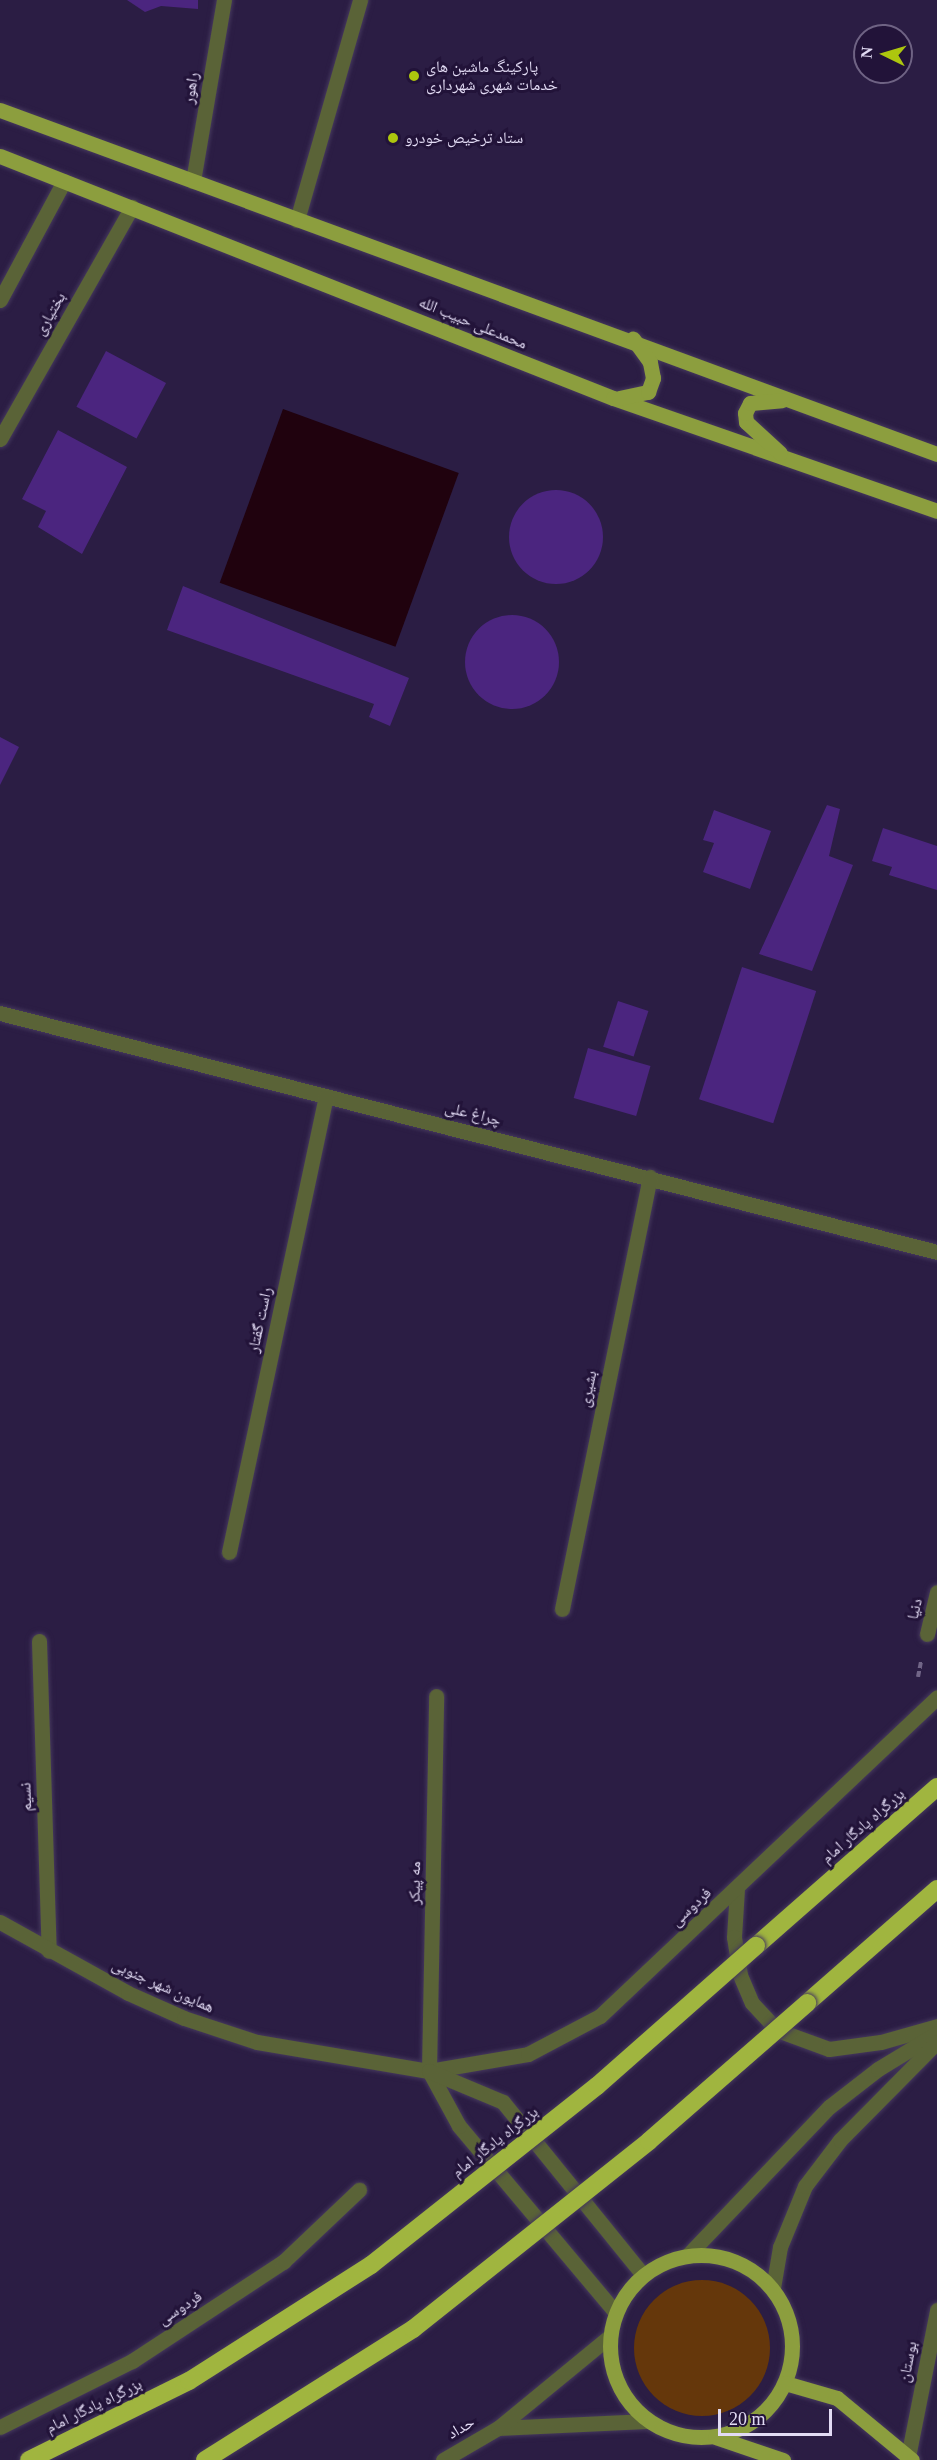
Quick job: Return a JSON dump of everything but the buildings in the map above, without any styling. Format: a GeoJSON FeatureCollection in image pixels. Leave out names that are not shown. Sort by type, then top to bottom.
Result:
{"type":"FeatureCollection","features":[{"type":"Feature","properties":{"kind":"highway","name":"بزرگراه یادگار امام"},"geometry":{"type":"LineString","coordinates":[[29,2460],[189,2381],[371,2265],[597,2086],[937,1787]]}},
{"type":"Feature","properties":{"kind":"highway"},"geometry":{"type":"LineString","coordinates":[[205,2460],[413,2329],[649,2141],[937,1889]]}},
{"type":"Feature","properties":{"kind":"main road"},"geometry":{"type":"LineString","coordinates":[[0,110],[297,220],[633,339],[937,454]]}},
{"type":"Feature","properties":{"kind":"main road","name":"محمدعلی حبیب الله"},"geometry":{"type":"LineString","coordinates":[[0,156],[614,398],[937,511]]}},
{"type":"Feature","properties":{"kind":"main road"},"geometry":{"type":"LineString","coordinates":[[614,398],[648,392],[653,370],[633,339]]}},
{"type":"Feature","properties":{"kind":"main road"},"geometry":{"type":"LineString","coordinates":[[787,458],[746,422],[745,413],[750,403],[763,398],[797,401]]}},
{"type":"Feature","properties":{"kind":"main road"},"geometry":{"type":"LineString","coordinates":[[715,2437],[759,2418],[785,2383],[792,2332],[773,2288],[735,2260],[687,2256],[643,2275],[616,2313],[610,2336],[617,2384],[647,2421],[684,2436],[715,2437],[783,2460]]}},
{"type":"Feature","properties":{"kind":"main road"},"geometry":{"type":"LineString","coordinates":[[785,2383],[837,2398],[910,2458]]}},
{"type":"Feature","properties":{"kind":"street","name":"راهور"},"geometry":{"type":"LineString","coordinates":[[193,181],[224,0]]}},
{"type":"Feature","properties":{"kind":"street"},"geometry":{"type":"LineString","coordinates":[[297,220],[360,0]]}},
{"type":"Feature","properties":{"kind":"street"},"geometry":{"type":"LineString","coordinates":[[0,300],[64,181]]}},
{"type":"Feature","properties":{"kind":"street","name":"بختیاری"},"geometry":{"type":"LineString","coordinates":[[0,439],[132,207]]}},
{"type":"Feature","properties":{"kind":"street","name":"چراغ‌ علی"},"geometry":{"type":"LineString","coordinates":[[0,1013],[937,1252]]}},
{"type":"Feature","properties":{"kind":"street","name":"راست گفتار"},"geometry":{"type":"LineString","coordinates":[[229,1552],[326,1096]]}},
{"type":"Feature","properties":{"kind":"street","name":"بشیری"},"geometry":{"type":"LineString","coordinates":[[561,1609],[650,1177]]}},
{"type":"Feature","properties":{"kind":"street","name":"دنیا"},"geometry":{"type":"LineString","coordinates":[[927,1634],[937,1592]]}},
{"type":"Feature","properties":{"kind":"street","name":"نسیم"},"geometry":{"type":"LineString","coordinates":[[39,1641],[49,1951]]}},
{"type":"Feature","properties":{"kind":"street","name":"مه‌ پیکر"},"geometry":{"type":"LineString","coordinates":[[429,2071],[436,1696]]}},
{"type":"Feature","properties":{"kind":"street","name":"فردوسی"},"geometry":{"type":"LineString","coordinates":[[429,2071],[528,2054],[600,2016],[937,1698]]}},
{"type":"Feature","properties":{"kind":"street"},"geometry":{"type":"LineString","coordinates":[[737,1889],[734,1937],[740,1975],[752,2003],[777,2030],[829,2049],[881,2042],[937,2026]]}},
{"type":"Feature","properties":{"kind":"street","name":"همایون‌ شهر جنوبی"},"geometry":{"type":"LineString","coordinates":[[0,1922],[49,1951],[184,2018],[257,2042],[429,2071]]}},
{"type":"Feature","properties":{"kind":"street"},"geometry":{"type":"LineString","coordinates":[[687,2256],[829,2107],[878,2069],[937,2033]]}},
{"type":"Feature","properties":{"kind":"street"},"geometry":{"type":"LineString","coordinates":[[773,2288],[780,2247],[805,2186],[840,2140],[937,2042]]}},
{"type":"Feature","properties":{"kind":"street"},"geometry":{"type":"LineString","coordinates":[[429,2071],[503,2102],[643,2275]]}},
{"type":"Feature","properties":{"kind":"street"},"geometry":{"type":"LineString","coordinates":[[429,2071],[459,2126],[616,2313]]}},
{"type":"Feature","properties":{"kind":"street","name":"فردوسی"},"geometry":{"type":"LineString","coordinates":[[0,2427],[132,2361],[274,2268],[360,2190]]}},
{"type":"Feature","properties":{"kind":"street","name":"بوستان"},"geometry":{"type":"LineString","coordinates":[[910,2458],[937,2310]]}},
{"type":"Feature","properties":{"kind":"street","name":"حداد"},"geometry":{"type":"LineString","coordinates":[[443,2460],[498,2428],[610,2336]]}},
{"type":"Feature","properties":{"kind":"street"},"geometry":{"type":"LineString","coordinates":[[498,2428],[647,2421]]}},
{"type":"Feature","properties":{"kind":"shaded area"},"geometry":{"type":"Polygon","coordinates":[[[283,409],[459,473],[395,647],[220,583],[283,409]]]}},
{"type":"Feature","properties":{"kind":"shaded area"},"geometry":{"type":"Polygon","coordinates":[[[702,2280],[728,2285],[740,2291],[750,2300],[759,2310],[765,2322],[770,2348],[765,2374],[759,2386],[750,2396],[740,2405],[728,2411],[702,2416],[676,2411],[664,2405],[654,2396],[645,2386],[639,2374],[634,2348],[639,2322],[645,2310],[654,2300],[664,2291],[676,2285],[702,2280]]]}},
{"type":"Feature","properties":{"kind":"place","name":"پارکینگ ماشین های خدمات شهری شهرداری"},"geometry":{"type":"Point","coordinates":[414,76]}},
{"type":"Feature","properties":{"kind":"place","name":"ستاد ترخیص خودرو"},"geometry":{"type":"Point","coordinates":[393,138]}}]}
